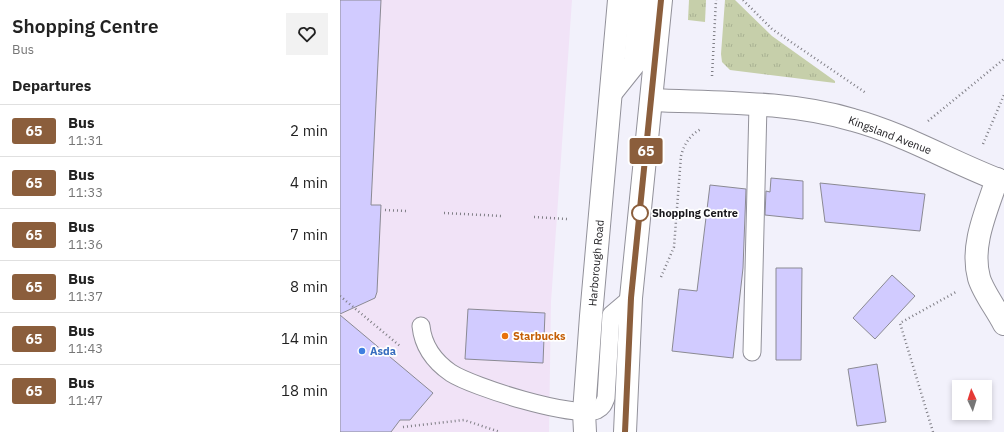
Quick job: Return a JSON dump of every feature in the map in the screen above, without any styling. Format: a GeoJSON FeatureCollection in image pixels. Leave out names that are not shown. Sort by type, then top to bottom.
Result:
{"type":"FeatureCollection","features":[{"type":"Feature","properties":{"kind":"main road","name":"Harborough Road"},"geometry":{"type":"LineString","coordinates":[[585,422],[591,316],[619,0]]}},
{"type":"Feature","properties":{"kind":"main road"},"geometry":{"type":"LineString","coordinates":[[611,94],[635,63],[640,0]]}},
{"type":"Feature","properties":{"kind":"main road"},"geometry":{"type":"LineString","coordinates":[[625,432],[631,298],[661,0]]}},
{"type":"Feature","properties":{"kind":"main road","name":"Kingsland Avenue"},"geometry":{"type":"LineString","coordinates":[[652,100],[758,105],[809,110],[854,120],[918,145],[1000,181]]}},
{"type":"Feature","properties":{"kind":"main road"},"geometry":{"type":"LineString","coordinates":[[1000,181],[980,230],[975,256],[979,279],[1004,324]]}},
{"type":"Feature","properties":{"kind":"lane"},"geometry":{"type":"LineString","coordinates":[[752,352],[758,105]]}},
{"type":"Feature","properties":{"kind":"lane"},"geometry":{"type":"LineString","coordinates":[[421,326],[426,344],[435,358],[452,373],[480,386],[516,398],[560,408],[585,422],[603,405],[606,398],[611,315],[631,298]]}},
{"type":"Feature","properties":{"kind":"path"},"geometry":{"type":"LineString","coordinates":[[712,78],[716,0]]}},
{"type":"Feature","properties":{"kind":"path"},"geometry":{"type":"LineString","coordinates":[[743,0],[772,29],[866,93]]}},
{"type":"Feature","properties":{"kind":"path"},"geometry":{"type":"LineString","coordinates":[[918,145],[928,119],[1004,59]]}},
{"type":"Feature","properties":{"kind":"path"},"geometry":{"type":"LineString","coordinates":[[973,169],[1004,95]]}},
{"type":"Feature","properties":{"kind":"path"},"geometry":{"type":"LineString","coordinates":[[659,283],[674,247],[681,156],[684,146],[690,138],[704,128]]}},
{"type":"Feature","properties":{"kind":"path"},"geometry":{"type":"LineString","coordinates":[[385,210],[406,211]]}},
{"type":"Feature","properties":{"kind":"path"},"geometry":{"type":"LineString","coordinates":[[444,213],[502,216]]}},
{"type":"Feature","properties":{"kind":"path"},"geometry":{"type":"LineString","coordinates":[[534,217],[567,219]]}},
{"type":"Feature","properties":{"kind":"path"},"geometry":{"type":"LineString","coordinates":[[933,432],[900,323],[979,279]]}},
{"type":"Feature","properties":{"kind":"path"},"geometry":{"type":"LineString","coordinates":[[404,427],[464,420],[500,432]]}},
{"type":"Feature","properties":{"kind":"shaded area"},"geometry":{"type":"Polygon","coordinates":[[[340,0],[572,0],[551,302],[549,432],[340,432],[340,0]]]}},
{"type":"Feature","properties":{"kind":"green space"},"geometry":{"type":"Polygon","coordinates":[[[689,0],[706,0],[705,22],[688,20],[689,0]]]}},
{"type":"Feature","properties":{"kind":"green space"},"geometry":{"type":"Polygon","coordinates":[[[725,0],[735,0],[772,36],[835,81],[835,83],[730,70],[722,62],[721,54],[725,0]]]}},
{"type":"Feature","properties":{"kind":"building"},"geometry":{"type":"Polygon","coordinates":[[[340,0],[381,0],[371,205],[381,205],[377,292],[375,298],[340,314],[340,0]]]}},
{"type":"Feature","properties":{"kind":"building"},"geometry":{"type":"Polygon","coordinates":[[[771,178],[803,181],[803,219],[765,215],[766,191],[770,192],[771,178]]]}},
{"type":"Feature","properties":{"kind":"building"},"geometry":{"type":"Polygon","coordinates":[[[820,183],[925,194],[920,231],[825,222],[820,183]]]}},
{"type":"Feature","properties":{"kind":"building"},"geometry":{"type":"Polygon","coordinates":[[[710,185],[746,189],[743,268],[733,358],[672,351],[679,289],[697,291],[710,185]]]}},
{"type":"Feature","properties":{"kind":"building"},"geometry":{"type":"Polygon","coordinates":[[[776,268],[802,268],[801,360],[776,360],[776,268]]]}},
{"type":"Feature","properties":{"kind":"building"},"geometry":{"type":"Polygon","coordinates":[[[892,275],[915,296],[875,339],[853,318],[892,275]]]}},
{"type":"Feature","properties":{"kind":"building","name":"Starbucks"},"geometry":{"type":"Polygon","coordinates":[[[468,309],[545,313],[543,363],[465,359],[468,309]]]}},
{"type":"Feature","properties":{"kind":"building","name":"Asda"},"geometry":{"type":"Polygon","coordinates":[[[340,315],[433,393],[410,420],[400,420],[391,432],[340,432],[340,315]]]}},
{"type":"Feature","properties":{"kind":"building"},"geometry":{"type":"Polygon","coordinates":[[[877,364],[886,422],[857,426],[848,369],[877,364]]]}},
{"type":"Feature","properties":{"kind":"bus line","name":"65"},"geometry":{"type":"LineString","coordinates":[[625,432],[631,298],[661,0]]}},
{"type":"Feature","properties":{"kind":"place","name":"Shopping Centre"},"geometry":{"type":"Point","coordinates":[640,213]}},
{"type":"Feature","properties":{"kind":"place","name":"Starbucks"},"geometry":{"type":"Point","coordinates":[505,336]}},
{"type":"Feature","properties":{"kind":"place","name":"Asda"},"geometry":{"type":"Point","coordinates":[362,351]}}]}
